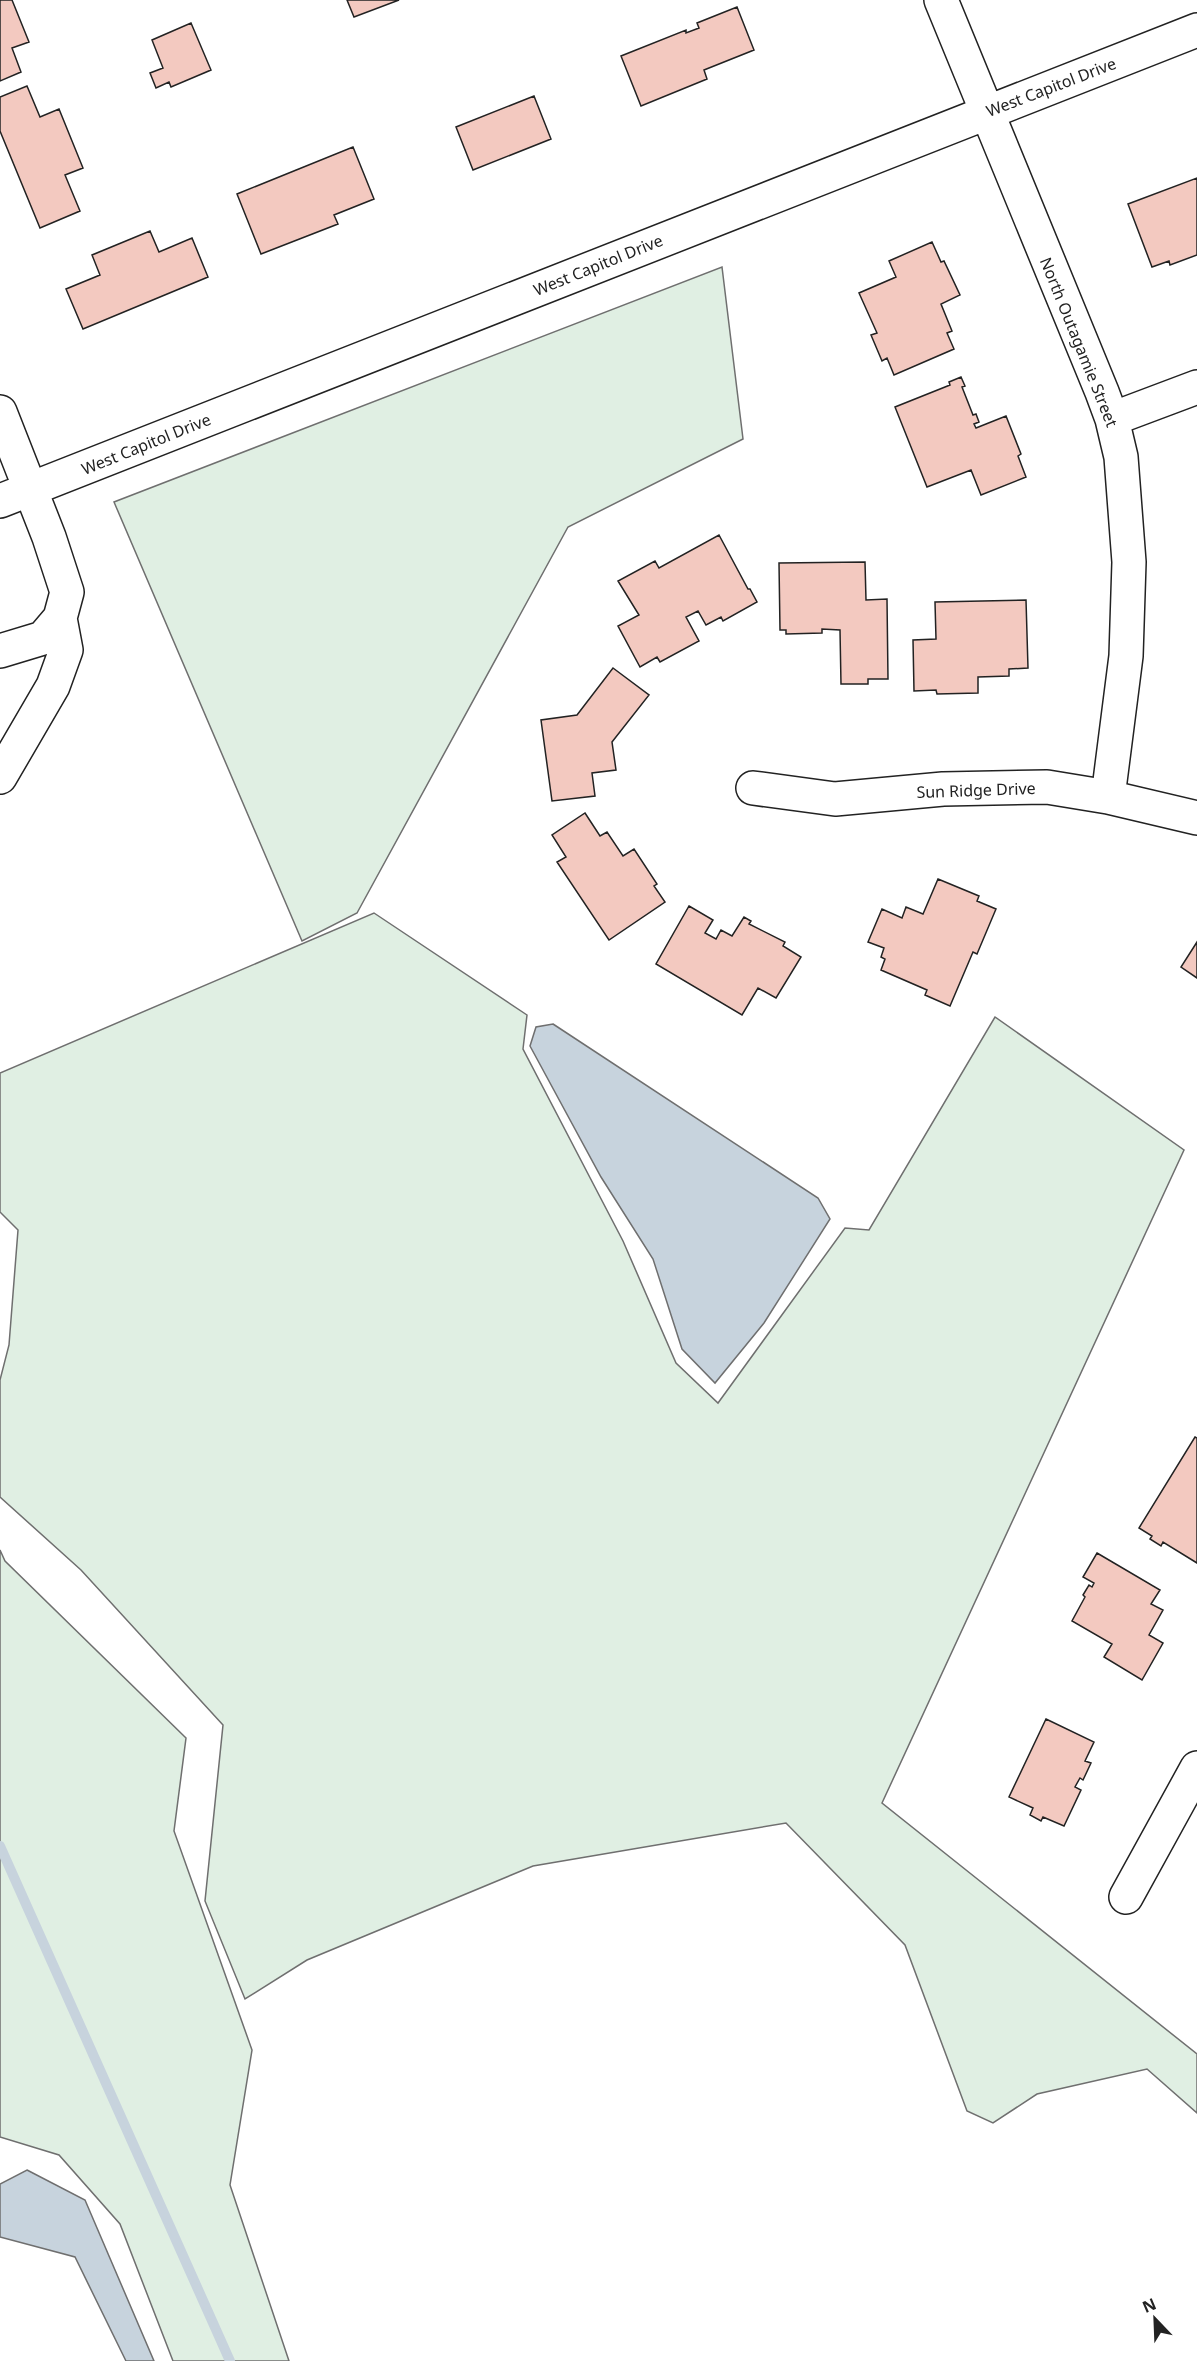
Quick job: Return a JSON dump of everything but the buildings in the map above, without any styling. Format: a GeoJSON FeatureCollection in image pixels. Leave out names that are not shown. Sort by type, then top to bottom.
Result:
{"type":"FeatureCollection","features":[{"type":"Feature","properties":{"kind":"street","name":"North Outagamie Street"},"geometry":{"type":"LineString","coordinates":[[941,0],[1112,419],[1121,457],[1129,562],[1126,656],[1108,798]]}},
{"type":"Feature","properties":{"kind":"street","name":"West Capitol Drive"},"geometry":{"type":"LineString","coordinates":[[0,501],[1197,30]]}},
{"type":"Feature","properties":{"kind":"street"},"geometry":{"type":"LineString","coordinates":[[1112,419],[1197,387]]}},
{"type":"Feature","properties":{"kind":"street"},"geometry":{"type":"LineString","coordinates":[[0,412],[31,489],[67,592],[60,618],[43,638],[0,651]]}},
{"type":"Feature","properties":{"kind":"street"},"geometry":{"type":"LineString","coordinates":[[0,777],[53,686],[66,650],[60,618]]}},
{"type":"Feature","properties":{"kind":"street","name":"Sun Ridge Drive"},"geometry":{"type":"LineString","coordinates":[[753,788],[835,799],[943,789],[1047,787],[1197,818]]}},
{"type":"Feature","properties":{"kind":"street"},"geometry":{"type":"LineString","coordinates":[[1126,1897],[1196,1774]]}},
{"type":"Feature","properties":{"kind":"green space"},"geometry":{"type":"Polygon","coordinates":[[[722,267],[743,439],[568,527],[357,913],[302,941],[114,502],[722,267]]]}},
{"type":"Feature","properties":{"kind":"green space"},"geometry":{"type":"Polygon","coordinates":[[[374,913],[527,1015],[523,1049],[623,1241],[676,1363],[718,1403],[845,1228],[869,1230],[995,1017],[1184,1150],[882,1803],[1197,2054],[1197,2113],[1147,2069],[1037,2094],[993,2123],[967,2111],[905,1945],[786,1823],[533,1866],[307,1960],[245,1999],[205,1901],[223,1725],[81,1570],[0,1497],[0,1380],[9,1345],[18,1230],[0,1212],[0,1073],[374,913]]]}},
{"type":"Feature","properties":{"kind":"green space"},"geometry":{"type":"Polygon","coordinates":[[[0,1550],[5,1561],[186,1738],[174,1831],[252,2050],[230,2185],[289,2361],[173,2361],[120,2224],[59,2155],[0,2137],[0,1550]]]}},
{"type":"Feature","properties":{"kind":"shaded area"},"geometry":{"type":"Polygon","coordinates":[[[553,1024],[818,1198],[830,1219],[764,1323],[715,1383],[682,1349],[653,1259],[601,1177],[530,1046],[536,1027],[553,1024]]]}},
{"type":"Feature","properties":{"kind":"shaded area"},"geometry":{"type":"Polygon","coordinates":[[[27,2170],[85,2200],[154,2361],[126,2361],[75,2257],[0,2237],[0,2184],[27,2170]]]}},
{"type":"Feature","properties":{"kind":"waterway"},"geometry":{"type":"LineString","coordinates":[[0,1846],[230,2361]]}}]}
